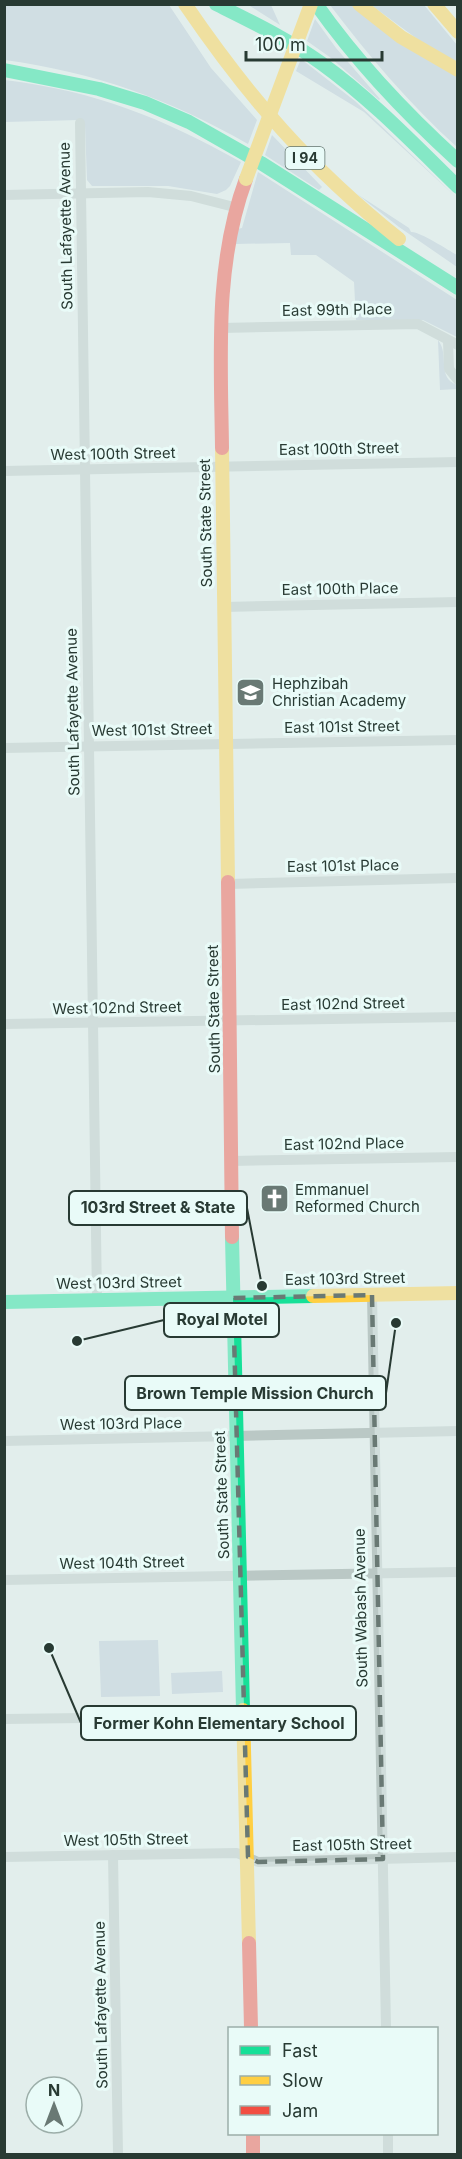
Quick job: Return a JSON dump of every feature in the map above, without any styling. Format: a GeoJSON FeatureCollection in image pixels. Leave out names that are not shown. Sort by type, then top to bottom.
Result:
{"type":"FeatureCollection","features":[{"type":"Feature","properties":{"kind":"main road","name":"I 94"},"geometry":{"type":"LineString","coordinates":[[185,4],[253,101],[300,153],[376,222],[458,278]]}},
{"type":"Feature","properties":{"kind":"main road"},"geometry":{"type":"LineString","coordinates":[[216,4],[267,29],[319,62],[372,103],[458,187]]}},
{"type":"Feature","properties":{"kind":"main road"},"geometry":{"type":"LineString","coordinates":[[314,4],[386,92],[458,161]]}},
{"type":"Feature","properties":{"kind":"main road","name":"South State Street"},"geometry":{"type":"LineString","coordinates":[[251,2027],[233,1298],[222,467],[222,289],[234,207],[314,4]]}},
{"type":"Feature","properties":{"kind":"main road"},"geometry":{"type":"LineString","coordinates":[[359,4],[401,37],[458,70]]}},
{"type":"Feature","properties":{"kind":"main road"},"geometry":{"type":"LineString","coordinates":[[434,4],[458,32]]}},
{"type":"Feature","properties":{"kind":"main road"},"geometry":{"type":"LineString","coordinates":[[4,70],[88,85],[136,100],[187,122],[240,150],[458,288]]}},
{"type":"Feature","properties":{"kind":"main road","name":"East 103rd Street"},"geometry":{"type":"LineString","coordinates":[[233,1298],[458,1293]]}},
{"type":"Feature","properties":{"kind":"main road","name":"West 103rd Street"},"geometry":{"type":"LineString","coordinates":[[4,1302],[233,1298]]}},
{"type":"Feature","properties":{"kind":"main road"},"geometry":{"type":"LineString","coordinates":[[253,2135],[253,2154]]}},
{"type":"Feature","properties":{"kind":"street","name":"South Lafayette Avenue"},"geometry":{"type":"LineString","coordinates":[[80,123],[97,1300]]}},
{"type":"Feature","properties":{"kind":"street"},"geometry":{"type":"LineString","coordinates":[[4,195],[148,192],[191,196],[234,207]]}},
{"type":"Feature","properties":{"kind":"street","name":"East 99th Place"},"geometry":{"type":"LineString","coordinates":[[221,327],[418,324],[453,343],[449,369],[458,380]]}},
{"type":"Feature","properties":{"kind":"street","name":"East 100th Street"},"geometry":{"type":"LineString","coordinates":[[222,467],[458,462]]}},
{"type":"Feature","properties":{"kind":"street","name":"West 100th Street"},"geometry":{"type":"LineString","coordinates":[[4,471],[222,467]]}},
{"type":"Feature","properties":{"kind":"street","name":"East 100th Place"},"geometry":{"type":"LineString","coordinates":[[224,607],[458,602]]}},
{"type":"Feature","properties":{"kind":"street","name":"East 101st Street"},"geometry":{"type":"LineString","coordinates":[[227,744],[458,740]]}},
{"type":"Feature","properties":{"kind":"street","name":"West 101st Street"},"geometry":{"type":"LineString","coordinates":[[4,748],[227,744]]}},
{"type":"Feature","properties":{"kind":"street","name":"East 101st Place"},"geometry":{"type":"LineString","coordinates":[[229,884],[458,878]]}},
{"type":"Feature","properties":{"kind":"street","name":"East 102nd Street"},"geometry":{"type":"LineString","coordinates":[[230,1021],[458,1017]]}},
{"type":"Feature","properties":{"kind":"street","name":"West 102nd Street"},"geometry":{"type":"LineString","coordinates":[[4,1024],[230,1021]]}},
{"type":"Feature","properties":{"kind":"street","name":"East 102nd Place"},"geometry":{"type":"LineString","coordinates":[[232,1161],[458,1156]]}},
{"type":"Feature","properties":{"kind":"street","name":"South Wabash Avenue"},"geometry":{"type":"LineString","coordinates":[[372,1295],[386,2027]]}},
{"type":"Feature","properties":{"kind":"street","name":"West 103rd Place"},"geometry":{"type":"LineString","coordinates":[[4,1441],[458,1431]]}},
{"type":"Feature","properties":{"kind":"street","name":"West 104th Street"},"geometry":{"type":"LineString","coordinates":[[4,1580],[458,1572]]}},
{"type":"Feature","properties":{"kind":"street"},"geometry":{"type":"LineString","coordinates":[[4,1719],[244,1716]]}},
{"type":"Feature","properties":{"kind":"street","name":"West 105th Street"},"geometry":{"type":"LineString","coordinates":[[4,1857],[237,1853],[248,1857]]}},
{"type":"Feature","properties":{"kind":"street","name":"South Lafayette Avenue"},"geometry":{"type":"LineString","coordinates":[[113,1855],[118,2154]]}},
{"type":"Feature","properties":{"kind":"street","name":"East 105th Street"},"geometry":{"type":"LineString","coordinates":[[248,1857],[258,1862],[458,1857]]}},
{"type":"Feature","properties":{"kind":"street"},"geometry":{"type":"LineString","coordinates":[[388,2135],[388,2154]]}},
{"type":"Feature","properties":{"kind":"highlighted area"},"geometry":{"type":"Polygon","coordinates":[[[372,1295],[383,1859],[258,1862],[248,1857],[233,1298],[372,1295]]]}},
{"type":"Feature","properties":{"kind":"shaded area"},"geometry":{"type":"Polygon","coordinates":[[[5,5],[169,5],[211,68],[257,120],[248,144],[189,113],[131,90],[70,72],[5,60],[5,5]]]}},
{"type":"Feature","properties":{"kind":"shaded area"},"geometry":{"type":"Polygon","coordinates":[[[271,5],[280,25],[250,6],[271,5]]]}},
{"type":"Feature","properties":{"kind":"shaded area"},"geometry":{"type":"Polygon","coordinates":[[[330,5],[354,5],[457,75],[457,147],[390,79],[330,5]]]}},
{"type":"Feature","properties":{"kind":"shaded area"},"geometry":{"type":"Polygon","coordinates":[[[371,5],[424,5],[457,45],[457,64],[431,49],[371,5]]]}},
{"type":"Feature","properties":{"kind":"shaded area"},"geometry":{"type":"Polygon","coordinates":[[[315,19],[379,100],[331,58],[307,41],[315,19]]]}},
{"type":"Feature","properties":{"kind":"shaded area"},"geometry":{"type":"Polygon","coordinates":[[[301,59],[355,101],[457,198],[364,112],[296,71],[301,59]]]}},
{"type":"Feature","properties":{"kind":"shaded area"},"geometry":{"type":"Polygon","coordinates":[[[5,80],[69,91],[128,109],[184,132],[241,162],[230,186],[217,194],[168,186],[92,186],[87,180],[85,125],[79,120],[5,122],[5,80]]]}},
{"type":"Feature","properties":{"kind":"shaded area"},"geometry":{"type":"Polygon","coordinates":[[[272,135],[322,187],[319,190],[265,155],[272,135]]]}},
{"type":"Feature","properties":{"kind":"shaded area"},"geometry":{"type":"Polygon","coordinates":[[[258,172],[457,300],[457,337],[423,320],[356,320],[354,282],[316,255],[291,255],[290,243],[235,244],[237,229],[242,228],[258,172]]]}},
{"type":"Feature","properties":{"kind":"shaded area"},"geometry":{"type":"Polygon","coordinates":[[[357,194],[409,228],[411,232],[457,255],[457,267],[399,227],[357,194]]]}},
{"type":"Feature","properties":{"kind":"shaded area"},"geometry":{"type":"Polygon","coordinates":[[[438,340],[443,352],[447,377],[457,385],[457,389],[440,390],[438,340]]]}},
{"type":"Feature","properties":{"kind":"shaded area"},"geometry":{"type":"Polygon","coordinates":[[[158,1640],[160,1696],[101,1697],[99,1641],[158,1640]]]}},
{"type":"Feature","properties":{"kind":"shaded area"},"geometry":{"type":"Polygon","coordinates":[[[222,1671],[223,1692],[172,1694],[171,1673],[222,1671]]]}},
{"type":"Feature","properties":{"kind":"traffic: fast"},"geometry":{"type":"LineString","coordinates":[[216,4],[270,31],[321,63],[392,122],[458,187]]}},
{"type":"Feature","properties":{"kind":"traffic: fast"},"geometry":{"type":"LineString","coordinates":[[316,4],[382,86],[458,161]]}},
{"type":"Feature","properties":{"kind":"traffic: fast"},"geometry":{"type":"LineString","coordinates":[[4,70],[99,89],[145,103],[189,122],[261,163],[458,288]]}},
{"type":"Feature","properties":{"kind":"traffic: fast"},"geometry":{"type":"LineString","coordinates":[[232,1237],[243,1710]]}},
{"type":"Feature","properties":{"kind":"traffic: fast"},"geometry":{"type":"LineString","coordinates":[[4,1302],[313,1296]]}},
{"type":"Feature","properties":{"kind":"traffic: slow"},"geometry":{"type":"LineString","coordinates":[[185,4],[257,101],[283,130],[337,186],[399,239]]}},
{"type":"Feature","properties":{"kind":"traffic: slow"},"geometry":{"type":"LineString","coordinates":[[246,179],[311,4]]}},
{"type":"Feature","properties":{"kind":"traffic: slow"},"geometry":{"type":"LineString","coordinates":[[359,4],[401,37],[458,70]]}},
{"type":"Feature","properties":{"kind":"traffic: slow"},"geometry":{"type":"LineString","coordinates":[[434,4],[458,32]]}},
{"type":"Feature","properties":{"kind":"traffic: slow"},"geometry":{"type":"LineString","coordinates":[[222,448],[228,882]]}},
{"type":"Feature","properties":{"kind":"traffic: slow"},"geometry":{"type":"LineString","coordinates":[[313,1296],[458,1293]]}},
{"type":"Feature","properties":{"kind":"traffic: slow"},"geometry":{"type":"LineString","coordinates":[[243,1710],[249,1943]]}},
{"type":"Feature","properties":{"kind":"traffic: jam"},"geometry":{"type":"LineString","coordinates":[[222,448],[221,346],[224,278],[236,212],[246,179]]}},
{"type":"Feature","properties":{"kind":"traffic: jam"},"geometry":{"type":"LineString","coordinates":[[228,882],[232,1237]]}},
{"type":"Feature","properties":{"kind":"traffic: jam"},"geometry":{"type":"LineString","coordinates":[[249,1943],[251,2027]]}},
{"type":"Feature","properties":{"kind":"traffic: jam"},"geometry":{"type":"LineString","coordinates":[[253,2135],[253,2154]]}},
{"type":"Feature","properties":{"kind":"place","name":"Hephzibah Christian Academy"},"geometry":{"type":"Point","coordinates":[251,693]}},
{"type":"Feature","properties":{"kind":"place","name":"Emmanuel Reformed Church"},"geometry":{"type":"Point","coordinates":[274,1199]}},
{"type":"Feature","properties":{"kind":"place","name":"103rd Street & State"},"geometry":{"type":"Point","coordinates":[262,1286]}},
{"type":"Feature","properties":{"kind":"place","name":"Brown Temple Mission Church"},"geometry":{"type":"Point","coordinates":[396,1323]}},
{"type":"Feature","properties":{"kind":"place","name":"Royal Motel"},"geometry":{"type":"Point","coordinates":[77,1341]}},
{"type":"Feature","properties":{"kind":"place","name":"Former Kohn Elementary School"},"geometry":{"type":"Point","coordinates":[49,1648]}}]}
